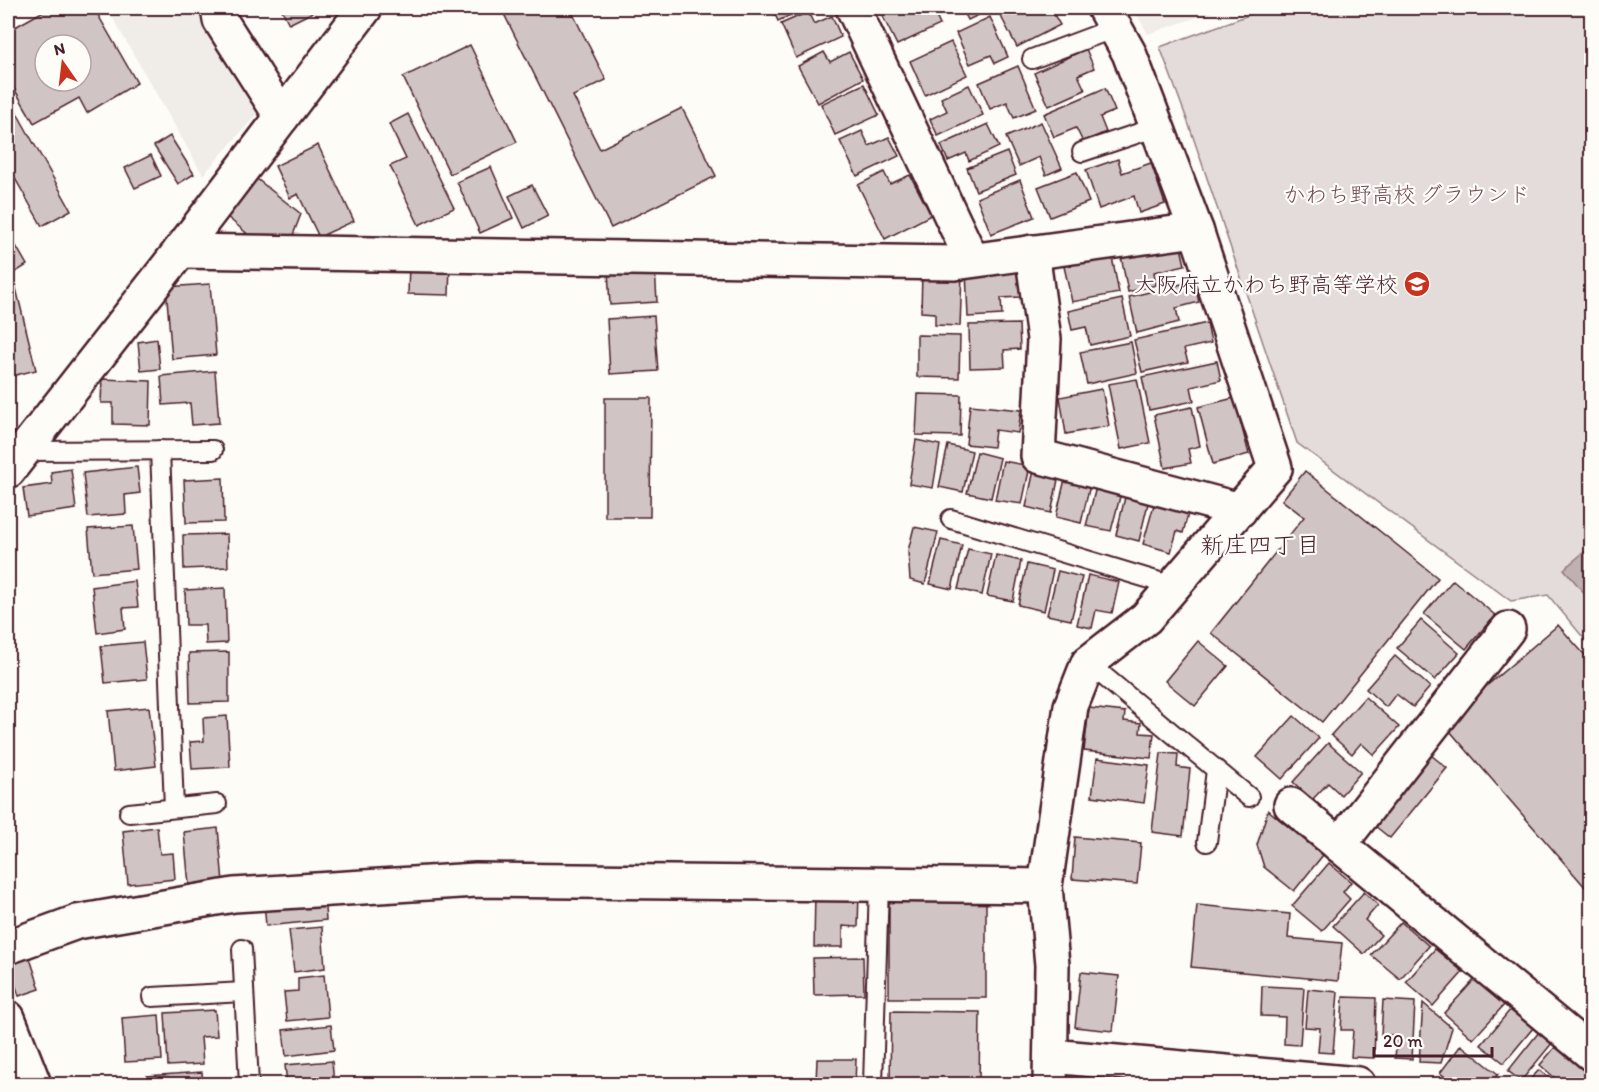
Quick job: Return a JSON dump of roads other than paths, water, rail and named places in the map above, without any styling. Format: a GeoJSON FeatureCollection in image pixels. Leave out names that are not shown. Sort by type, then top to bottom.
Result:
{"type":"FeatureCollection","features":[{"type":"Feature","properties":{"kind":"street"},"geometry":{"type":"LineString","coordinates":[[218,8],[220,20],[282,117]]}},
{"type":"Feature","properties":{"kind":"street"},"geometry":{"type":"LineString","coordinates":[[15,461],[180,251],[365,8]]}},
{"type":"Feature","properties":{"kind":"street"},"geometry":{"type":"LineString","coordinates":[[853,8],[972,261]]}},
{"type":"Feature","properties":{"kind":"street"},"geometry":{"type":"LineString","coordinates":[[1109,18],[1129,53],[1196,230],[1275,468],[1146,618],[1088,663],[1071,706],[1045,886],[1053,965],[1050,1070],[1358,1084]]}},
{"type":"Feature","properties":{"kind":"street"},"geometry":{"type":"LineString","coordinates":[[180,251],[955,263],[1196,230]]}},
{"type":"Feature","properties":{"kind":"street"},"geometry":{"type":"LineString","coordinates":[[1032,252],[1044,339],[1038,456],[1240,510]]}},
{"type":"Feature","properties":{"kind":"street"},"geometry":{"type":"LineString","coordinates":[[1339,845],[1509,629]]}},
{"type":"Feature","properties":{"kind":"street"},"geometry":{"type":"LineString","coordinates":[[1291,805],[1592,1054]]}},
{"type":"Feature","properties":{"kind":"street"},"geometry":{"type":"LineString","coordinates":[[8,947],[77,922],[234,895],[476,880],[1045,886]]}},
{"type":"Feature","properties":{"kind":"street"},"geometry":{"type":"LineString","coordinates":[[8,1018],[34,1084]]}},
{"type":"Feature","properties":{"kind":"lane"},"geometry":{"type":"LineString","coordinates":[[1032,59],[1109,18]]}},
{"type":"Feature","properties":{"kind":"lane"},"geometry":{"type":"LineString","coordinates":[[1082,152],[1157,127]]}},
{"type":"Feature","properties":{"kind":"lane"},"geometry":{"type":"LineString","coordinates":[[15,461],[160,450],[213,450]]}},
{"type":"Feature","properties":{"kind":"lane"},"geometry":{"type":"LineString","coordinates":[[160,450],[174,808]]}},
{"type":"Feature","properties":{"kind":"lane"},"geometry":{"type":"LineString","coordinates":[[951,519],[1173,586]]}},
{"type":"Feature","properties":{"kind":"lane"},"geometry":{"type":"LineString","coordinates":[[1088,663],[1249,797]]}},
{"type":"Feature","properties":{"kind":"lane"},"geometry":{"type":"LineString","coordinates":[[1208,842],[1216,770]]}},
{"type":"Feature","properties":{"kind":"lane"},"geometry":{"type":"LineString","coordinates":[[129,813],[217,804]]}},
{"type":"Feature","properties":{"kind":"lane"},"geometry":{"type":"LineString","coordinates":[[873,1084],[879,884]]}},
{"type":"Feature","properties":{"kind":"lane"},"geometry":{"type":"LineString","coordinates":[[242,949],[249,1084]]}},
{"type":"Feature","properties":{"kind":"lane"},"geometry":{"type":"LineString","coordinates":[[152,997],[244,992]]}},
{"type":"Feature","properties":{"kind":"place","name":"大阪府立かわち野高等学校"},"geometry":{"type":"Point","coordinates":[1417,284]}},
{"type":"Feature","properties":{"kind":"district","name":"新庄四丁目"},"geometry":{"type":"Point","coordinates":[1260,544]}},
{"type":"Feature","properties":{"kind":"park label","name":"かわち野高校 グラウンド"},"geometry":{"type":"Point","coordinates":[1407,194]}}]}
